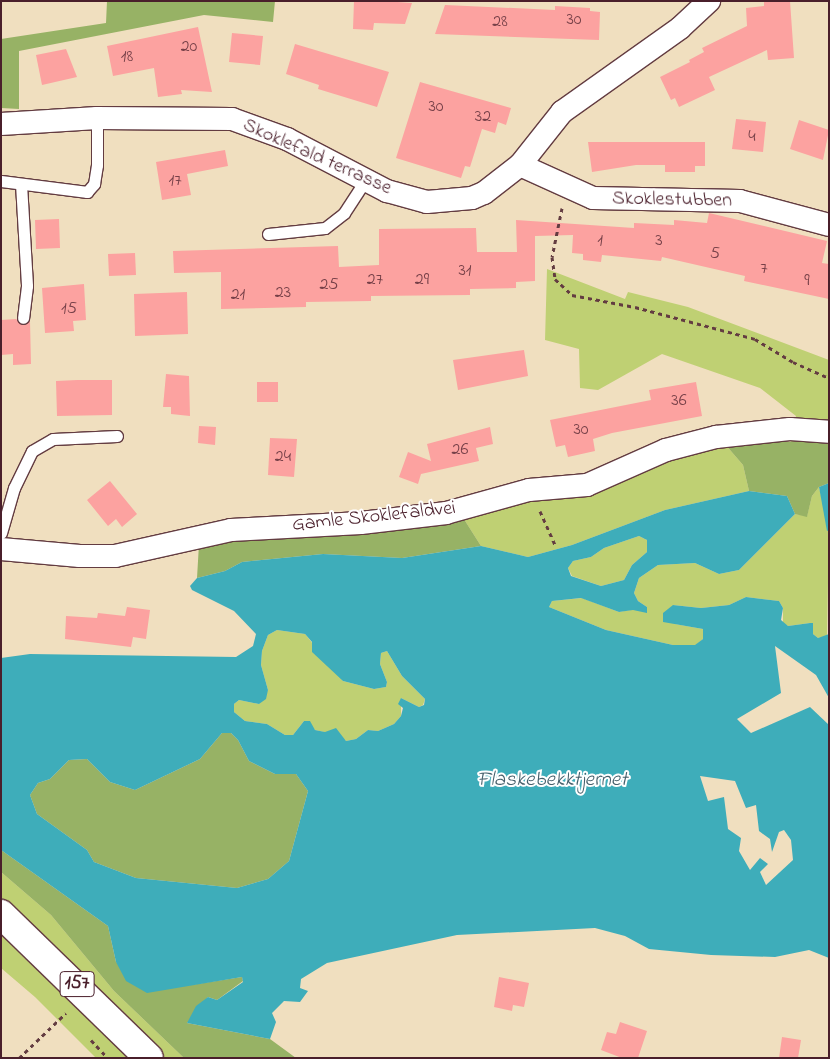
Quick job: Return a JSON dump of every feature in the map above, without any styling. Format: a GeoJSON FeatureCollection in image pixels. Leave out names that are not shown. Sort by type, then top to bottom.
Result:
{"type":"FeatureCollection","features":[{"type":"Feature","properties":{"kind":"main road","name":"157"},"geometry":{"type":"LineString","coordinates":[[1,914],[149,1058]]}},
{"type":"Feature","properties":{"kind":"street","name":"Skoklefald terrasse"},"geometry":{"type":"LineString","coordinates":[[1,124],[97,118],[232,119],[287,139],[365,181],[427,202],[443,202],[484,193],[520,165],[562,112],[680,28],[709,1]]}},
{"type":"Feature","properties":{"kind":"street","name":"Skoklestubben"},"geometry":{"type":"LineString","coordinates":[[520,165],[593,198],[740,201],[829,225]]}},
{"type":"Feature","properties":{"kind":"street","name":"Gamle Skoklefaldvei"},"geometry":{"type":"LineString","coordinates":[[1,549],[80,556],[115,556],[231,530],[361,523],[446,513],[529,490],[587,485],[666,450],[716,437],[790,429],[829,432]]}},
{"type":"Feature","properties":{"kind":"lane"},"geometry":{"type":"LineString","coordinates":[[1,181],[87,192],[94,184],[97,165],[97,118]]}},
{"type":"Feature","properties":{"kind":"lane"},"geometry":{"type":"LineString","coordinates":[[268,234],[325,228],[344,213],[365,181]]}},
{"type":"Feature","properties":{"kind":"lane"},"geometry":{"type":"LineString","coordinates":[[21,184],[27,286],[23,318]]}},
{"type":"Feature","properties":{"kind":"lane"},"geometry":{"type":"LineString","coordinates":[[1,533],[14,488],[32,450],[52,439],[117,436]]}},
{"type":"Feature","properties":{"kind":"path"},"geometry":{"type":"LineString","coordinates":[[564,203],[552,256],[555,279],[572,295],[634,307],[755,339],[793,362],[829,378]]}},
{"type":"Feature","properties":{"kind":"path"},"geometry":{"type":"LineString","coordinates":[[529,490],[556,547]]}},
{"type":"Feature","properties":{"kind":"path"},"geometry":{"type":"LineString","coordinates":[[19,1058],[66,1013]]}},
{"type":"Feature","properties":{"kind":"green space"},"geometry":{"type":"Polygon","coordinates":[[[107,1],[275,1],[273,22],[204,15],[19,51],[19,109],[1,108],[1,39],[106,23],[107,1]]]}},
{"type":"Feature","properties":{"kind":"green space"},"geometry":{"type":"Polygon","coordinates":[[[547,269],[625,299],[628,292],[688,307],[829,360],[829,441],[791,442],[796,416],[760,388],[662,354],[598,390],[580,388],[579,349],[545,340],[547,269]]]}},
{"type":"Feature","properties":{"kind":"green space"},"geometry":{"type":"Polygon","coordinates":[[[829,441],[829,483],[819,487],[812,496],[807,517],[795,514],[787,496],[749,491],[743,465],[724,443],[829,441]]]}},
{"type":"Feature","properties":{"kind":"green space"},"geometry":{"type":"Polygon","coordinates":[[[724,443],[743,465],[749,491],[665,510],[572,545],[528,557],[481,546],[462,516],[650,468],[724,443]]]}},
{"type":"Feature","properties":{"kind":"green space"},"geometry":{"type":"Polygon","coordinates":[[[819,487],[829,530],[827,636],[818,638],[813,634],[810,623],[788,626],[783,624],[783,608],[779,601],[746,597],[729,605],[701,608],[673,605],[675,624],[703,629],[703,639],[696,645],[673,645],[606,630],[549,607],[552,601],[582,598],[619,612],[647,607],[638,601],[634,593],[639,578],[658,565],[695,563],[719,574],[739,570],[795,514],[807,516],[812,496],[819,487]]]}},
{"type":"Feature","properties":{"kind":"green space"},"geometry":{"type":"Polygon","coordinates":[[[462,516],[481,546],[402,558],[323,554],[242,562],[225,571],[197,578],[199,544],[462,516]]]}},
{"type":"Feature","properties":{"kind":"green space"},"geometry":{"type":"Polygon","coordinates":[[[639,536],[647,540],[647,552],[632,565],[624,580],[601,586],[572,576],[568,568],[573,561],[591,557],[604,548],[639,536]]]}},
{"type":"Feature","properties":{"kind":"green space"},"geometry":{"type":"Polygon","coordinates":[[[277,630],[305,634],[343,681],[374,689],[386,687],[387,682],[380,664],[381,653],[387,651],[402,676],[425,699],[423,705],[419,707],[401,698],[401,716],[394,724],[378,731],[368,730],[356,739],[346,741],[338,735],[315,730],[304,721],[293,735],[285,735],[267,724],[245,721],[234,712],[234,704],[239,700],[259,704],[268,690],[261,665],[262,651],[268,635],[277,630]]]}},
{"type":"Feature","properties":{"kind":"green space"},"geometry":{"type":"Polygon","coordinates":[[[222,733],[231,733],[238,740],[249,761],[275,774],[296,774],[308,791],[289,861],[268,879],[237,888],[136,878],[94,862],[87,850],[37,814],[30,795],[38,783],[50,779],[69,760],[87,759],[110,782],[135,790],[200,759],[222,733]]]}},
{"type":"Feature","properties":{"kind":"green space"},"geometry":{"type":"Polygon","coordinates":[[[1,850],[108,926],[116,962],[171,988],[242,977],[243,981],[217,1000],[208,997],[187,1023],[270,1039],[296,1058],[184,1058],[114,991],[51,915],[1,872],[1,850]]]}},
{"type":"Feature","properties":{"kind":"green space"},"geometry":{"type":"Polygon","coordinates":[[[1,872],[51,915],[114,991],[184,1058],[96,1058],[35,997],[1,968],[1,872]]]}},
{"type":"Feature","properties":{"kind":"water"},"geometry":{"type":"Polygon","coordinates":[[[829,483],[829,530],[827,531],[819,487],[829,483]]]}},
{"type":"Feature","properties":{"kind":"water","name":"Flaskebekktjernet"},"geometry":{"type":"Polygon","coordinates":[[[749,491],[787,496],[795,514],[739,570],[719,574],[695,563],[658,565],[639,578],[634,593],[638,601],[647,607],[647,613],[633,610],[619,612],[581,598],[552,601],[549,607],[606,630],[673,645],[695,645],[703,639],[703,629],[663,622],[663,613],[673,605],[701,608],[729,605],[746,597],[779,601],[783,608],[781,620],[788,626],[813,623],[813,634],[818,638],[829,634],[829,698],[816,675],[775,646],[781,693],[737,719],[751,733],[810,707],[829,725],[829,958],[809,950],[775,957],[711,955],[649,949],[625,936],[595,928],[457,935],[327,963],[301,979],[300,988],[308,991],[300,1002],[284,1001],[272,1013],[276,1022],[270,1039],[187,1023],[196,1006],[208,997],[217,1000],[243,982],[242,977],[147,993],[126,981],[116,962],[108,926],[1,850],[1,658],[30,654],[236,657],[253,646],[256,634],[234,611],[192,590],[190,586],[197,578],[225,571],[242,562],[323,554],[402,558],[481,546],[528,557],[572,545],[665,510],[749,491]],[[639,536],[604,548],[591,557],[573,561],[568,568],[571,576],[601,586],[624,580],[632,565],[647,552],[647,540],[639,536]],[[277,630],[268,635],[262,651],[261,665],[268,690],[266,699],[259,704],[239,700],[234,704],[234,712],[245,721],[267,724],[285,735],[293,735],[304,721],[310,721],[315,730],[325,732],[336,728],[346,741],[356,739],[368,730],[378,731],[394,724],[401,716],[403,708],[398,704],[401,698],[419,707],[424,705],[425,699],[402,676],[387,651],[381,653],[380,664],[387,682],[386,687],[374,689],[343,681],[312,652],[312,642],[305,634],[277,630]],[[222,733],[200,759],[135,790],[110,782],[87,759],[69,760],[50,779],[38,783],[30,795],[37,814],[87,850],[94,862],[136,878],[237,888],[268,879],[289,861],[308,791],[296,774],[275,774],[249,761],[238,740],[231,733],[222,733]],[[700,776],[708,801],[724,797],[728,829],[741,838],[739,851],[750,870],[760,858],[768,864],[760,872],[766,885],[793,860],[791,840],[784,830],[779,832],[772,852],[770,839],[759,831],[756,805],[746,808],[735,781],[700,776]]]}},
{"type":"Feature","properties":{"kind":"building"},"geometry":{"type":"Polygon","coordinates":[[[354,1],[412,3],[405,24],[374,23],[373,30],[353,29],[354,1]]]}},
{"type":"Feature","properties":{"kind":"building"},"geometry":{"type":"Polygon","coordinates":[[[764,1],[790,1],[794,58],[768,60],[767,50],[709,77],[715,90],[679,107],[675,98],[671,100],[660,77],[690,62],[689,60],[704,52],[702,48],[747,26],[746,8],[764,6],[764,1]]]}},
{"type":"Feature","properties":{"kind":"building"},"geometry":{"type":"Polygon","coordinates":[[[445,5],[555,10],[555,6],[590,8],[590,11],[600,12],[599,40],[435,34],[445,5]]]}},
{"type":"Feature","properties":{"kind":"building"},"geometry":{"type":"Polygon","coordinates":[[[198,27],[212,92],[181,90],[182,94],[158,97],[154,68],[113,76],[107,46],[198,27]]]}},
{"type":"Feature","properties":{"kind":"building"},"geometry":{"type":"Polygon","coordinates":[[[232,33],[263,36],[260,65],[229,62],[232,33]]]}},
{"type":"Feature","properties":{"kind":"building"},"geometry":{"type":"Polygon","coordinates":[[[295,44],[389,72],[377,107],[318,89],[319,85],[286,74],[295,44]]]}},
{"type":"Feature","properties":{"kind":"building"},"geometry":{"type":"Polygon","coordinates":[[[66,49],[77,77],[42,85],[36,55],[66,49]]]}},
{"type":"Feature","properties":{"kind":"building"},"geometry":{"type":"Polygon","coordinates":[[[420,82],[511,108],[506,125],[498,122],[495,133],[482,129],[470,167],[465,166],[461,178],[396,158],[420,82]]]}},
{"type":"Feature","properties":{"kind":"building"},"geometry":{"type":"Polygon","coordinates":[[[736,119],[766,122],[763,152],[732,149],[736,119]]]}},
{"type":"Feature","properties":{"kind":"building"},"geometry":{"type":"Polygon","coordinates":[[[799,120],[829,130],[823,160],[790,149],[799,120]]]}},
{"type":"Feature","properties":{"kind":"building"},"geometry":{"type":"Polygon","coordinates":[[[588,142],[705,142],[705,166],[695,166],[695,172],[665,172],[665,165],[636,165],[592,172],[588,142]]]}},
{"type":"Feature","properties":{"kind":"building"},"geometry":{"type":"Polygon","coordinates":[[[225,150],[228,166],[187,174],[191,195],[162,200],[156,162],[225,150]]]}},
{"type":"Feature","properties":{"kind":"building"},"geometry":{"type":"Polygon","coordinates":[[[709,213],[827,241],[822,263],[829,264],[829,299],[744,281],[745,276],[662,257],[661,261],[602,255],[601,262],[583,260],[583,254],[572,253],[573,235],[535,236],[535,281],[516,282],[516,288],[470,289],[470,295],[371,296],[371,301],[306,302],[306,307],[221,309],[221,272],[174,273],[173,251],[338,246],[339,267],[379,265],[379,229],[476,228],[477,252],[517,252],[516,220],[634,228],[634,223],[674,225],[674,220],[707,223],[709,213]]]}},
{"type":"Feature","properties":{"kind":"building"},"geometry":{"type":"Polygon","coordinates":[[[59,219],[60,248],[36,249],[35,220],[59,219]]]}},
{"type":"Feature","properties":{"kind":"building"},"geometry":{"type":"Polygon","coordinates":[[[135,253],[136,275],[109,276],[108,254],[135,253]]]}},
{"type":"Feature","properties":{"kind":"building"},"geometry":{"type":"Polygon","coordinates":[[[84,284],[86,320],[73,321],[74,331],[45,333],[42,288],[84,284]]]}},
{"type":"Feature","properties":{"kind":"building"},"geometry":{"type":"Polygon","coordinates":[[[187,292],[188,334],[135,336],[134,294],[187,292]]]}},
{"type":"Feature","properties":{"kind":"building"},"geometry":{"type":"Polygon","coordinates":[[[16,319],[23,325],[30,321],[31,364],[13,365],[13,354],[1,355],[1,320],[16,319]]]}},
{"type":"Feature","properties":{"kind":"building"},"geometry":{"type":"Polygon","coordinates":[[[524,350],[528,376],[458,390],[453,360],[524,350]]]}},
{"type":"Feature","properties":{"kind":"building"},"geometry":{"type":"Polygon","coordinates":[[[166,374],[189,376],[190,416],[171,414],[171,407],[163,407],[166,374]]]}},
{"type":"Feature","properties":{"kind":"building"},"geometry":{"type":"Polygon","coordinates":[[[112,380],[112,415],[57,416],[56,381],[112,380]]]}},
{"type":"Feature","properties":{"kind":"building"},"geometry":{"type":"Polygon","coordinates":[[[257,382],[278,382],[278,402],[257,402],[257,382]]]}},
{"type":"Feature","properties":{"kind":"building"},"geometry":{"type":"Polygon","coordinates":[[[696,382],[702,416],[612,433],[593,439],[595,451],[568,457],[565,445],[556,447],[550,420],[651,400],[649,390],[696,382]]]}},
{"type":"Feature","properties":{"kind":"building"},"geometry":{"type":"Polygon","coordinates":[[[199,426],[216,427],[215,445],[198,443],[199,426]]]}},
{"type":"Feature","properties":{"kind":"building"},"geometry":{"type":"Polygon","coordinates":[[[490,427],[493,444],[476,448],[479,461],[421,474],[418,484],[399,477],[408,452],[431,461],[427,444],[490,427]]]}},
{"type":"Feature","properties":{"kind":"building"},"geometry":{"type":"Polygon","coordinates":[[[270,438],[297,439],[294,477],[268,475],[270,438]]]}},
{"type":"Feature","properties":{"kind":"building"},"geometry":{"type":"Polygon","coordinates":[[[110,481],[137,514],[122,527],[116,519],[108,526],[87,500],[110,481]]]}},
{"type":"Feature","properties":{"kind":"building"},"geometry":{"type":"Polygon","coordinates":[[[127,607],[150,610],[146,639],[133,637],[131,647],[65,639],[66,616],[97,618],[98,613],[125,616],[127,607]]]}},
{"type":"Feature","properties":{"kind":"building"},"geometry":{"type":"Polygon","coordinates":[[[499,977],[529,983],[524,1007],[513,1005],[512,1011],[494,1007],[499,977]]]}},
{"type":"Feature","properties":{"kind":"building"},"geometry":{"type":"Polygon","coordinates":[[[620,1022],[647,1031],[638,1058],[622,1058],[601,1050],[607,1032],[616,1034],[620,1022]]]}},
{"type":"Feature","properties":{"kind":"building"},"geometry":{"type":"Polygon","coordinates":[[[782,1037],[801,1040],[798,1058],[779,1058],[782,1037]]]}}]}
